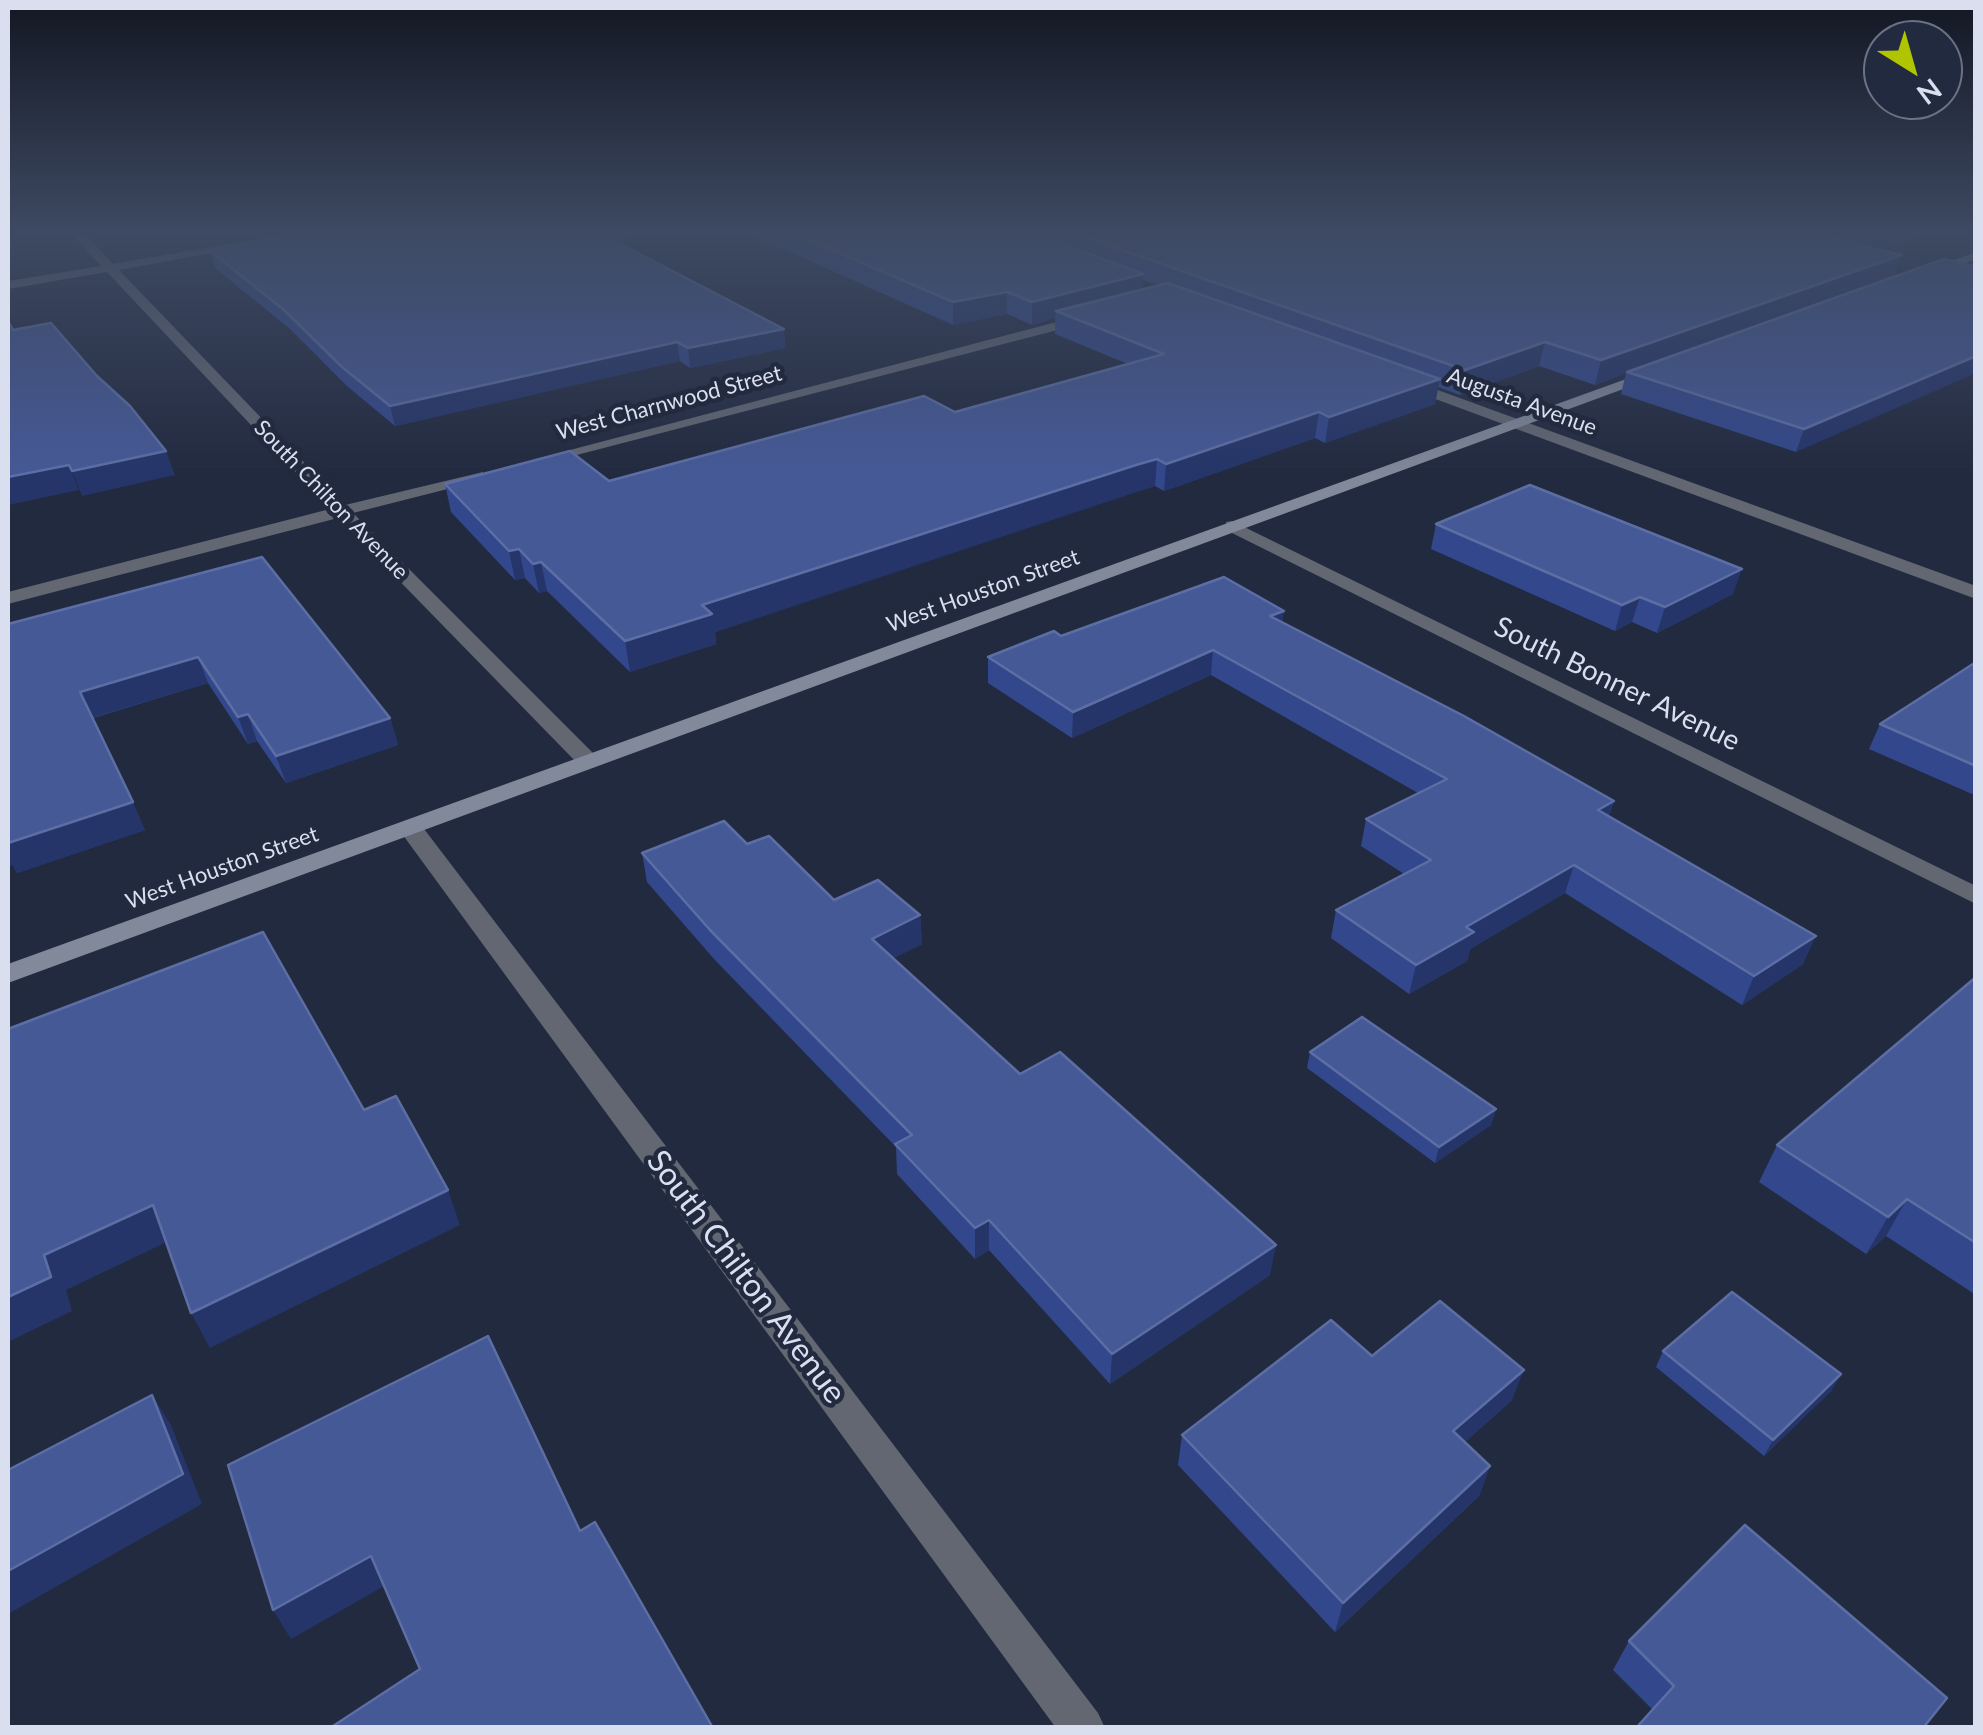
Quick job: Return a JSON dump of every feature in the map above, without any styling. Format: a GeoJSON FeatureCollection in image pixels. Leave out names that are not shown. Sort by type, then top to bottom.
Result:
{"type":"FeatureCollection","features":[{"type":"Feature","properties":{"kind":"street","name":"South Chilton Avenue"},"geometry":{"type":"LineString","coordinates":[[154,315],[588,762]]}},
{"type":"Feature","properties":{"kind":"street","name":"West Charnwood Street"},"geometry":{"type":"LineString","coordinates":[[514,467],[1099,315]]}},
{"type":"Feature","properties":{"kind":"street","name":"West Houston Street"},"geometry":{"type":"LineString","coordinates":[[8,974],[1664,370]]}},
{"type":"Feature","properties":{"kind":"street","name":"Augusta Avenue"},"geometry":{"type":"LineString","coordinates":[[1389,378],[1976,593]]}},
{"type":"Feature","properties":{"kind":"street"},"geometry":{"type":"LineString","coordinates":[[8,598],[495,472]]}},
{"type":"Feature","properties":{"kind":"street","name":"South Bonner Avenue"},"geometry":{"type":"LineString","coordinates":[[1232,526],[1976,896]]}},
{"type":"Feature","properties":{"kind":"street","name":"South Chilton Avenue"},"geometry":{"type":"LineString","coordinates":[[409,826],[1083,1728]]}},
{"type":"Feature","properties":{"kind":"building"},"geometry":{"type":"Polygon","coordinates":[[[289,315],[757,315],[784,329],[688,348],[677,342],[390,406],[342,367],[289,315]]]}},
{"type":"Feature","properties":{"kind":"building"},"geometry":{"type":"Polygon","coordinates":[[[1066,315],[1259,315],[1440,379],[1329,417],[1319,412],[1166,464],[1157,459],[1136,465],[702,605],[712,614],[625,641],[541,562],[533,564],[519,549],[509,551],[445,484],[570,451],[609,481],[924,396],[955,412],[1164,354],[1066,315]]]}},
{"type":"Feature","properties":{"kind":"building"},"geometry":{"type":"Polygon","coordinates":[[[1308,315],[1730,315],[1601,360],[1545,342],[1465,370],[1308,315]]]}},
{"type":"Feature","properties":{"kind":"building"},"geometry":{"type":"Polygon","coordinates":[[[1787,315],[1976,315],[1976,356],[1804,429],[1627,372],[1787,315]]]}},
{"type":"Feature","properties":{"kind":"building"},"geometry":{"type":"Polygon","coordinates":[[[8,321],[13,330],[51,323],[97,376],[130,406],[166,451],[72,471],[69,465],[8,477],[8,321]]]}},
{"type":"Feature","properties":{"kind":"building"},"geometry":{"type":"Polygon","coordinates":[[[1530,485],[1742,569],[1665,607],[1640,597],[1622,605],[1436,524],[1530,485]]]}},
{"type":"Feature","properties":{"kind":"building"},"geometry":{"type":"Polygon","coordinates":[[[262,557],[390,718],[276,756],[248,714],[238,717],[198,657],[80,692],[133,802],[8,843],[8,624],[262,557]]]}},
{"type":"Feature","properties":{"kind":"building"},"geometry":{"type":"Polygon","coordinates":[[[1224,577],[1284,611],[1270,616],[1464,716],[1614,801],[1598,810],[1816,936],[1754,976],[1574,865],[1466,927],[1474,932],[1416,965],[1336,910],[1431,860],[1366,819],[1447,779],[1213,650],[1073,712],[988,657],[1054,631],[1061,636],[1224,577]]]}},
{"type":"Feature","properties":{"kind":"building"},"geometry":{"type":"Polygon","coordinates":[[[1976,662],[1976,766],[1880,724],[1976,662]]]}},
{"type":"Feature","properties":{"kind":"building"},"geometry":{"type":"Polygon","coordinates":[[[724,821],[747,844],[769,836],[834,900],[878,880],[920,915],[872,939],[1020,1074],[1060,1052],[1276,1245],[1112,1354],[989,1220],[975,1228],[895,1144],[912,1135],[710,930],[642,853],[724,821]]]}},
{"type":"Feature","properties":{"kind":"building"},"geometry":{"type":"Polygon","coordinates":[[[263,932],[364,1110],[396,1096],[448,1190],[191,1313],[153,1205],[44,1255],[51,1277],[8,1297],[8,1029],[263,932]]]}},
{"type":"Feature","properties":{"kind":"building"},"geometry":{"type":"Polygon","coordinates":[[[1976,977],[1976,1243],[1907,1199],[1888,1217],[1777,1145],[1976,977]]]}},
{"type":"Feature","properties":{"kind":"building"},"geometry":{"type":"Polygon","coordinates":[[[1362,1017],[1496,1109],[1439,1147],[1310,1052],[1362,1017]]]}},
{"type":"Feature","properties":{"kind":"building"},"geometry":{"type":"Polygon","coordinates":[[[1732,1292],[1841,1374],[1773,1440],[1663,1351],[1732,1292]]]}},
{"type":"Feature","properties":{"kind":"building"},"geometry":{"type":"Polygon","coordinates":[[[1440,1301],[1524,1370],[1453,1431],[1490,1466],[1343,1603],[1182,1435],[1331,1320],[1372,1356],[1440,1301]]]}},
{"type":"Feature","properties":{"kind":"building"},"geometry":{"type":"Polygon","coordinates":[[[488,1336],[580,1531],[595,1522],[713,1728],[330,1728],[420,1669],[371,1556],[273,1610],[228,1465],[488,1336]]]}},
{"type":"Feature","properties":{"kind":"building"},"geometry":{"type":"Polygon","coordinates":[[[152,1395],[183,1474],[8,1571],[8,1470],[152,1395]]]}},
{"type":"Feature","properties":{"kind":"building"},"geometry":{"type":"Polygon","coordinates":[[[1745,1525],[1947,1698],[1923,1728],[1636,1728],[1674,1686],[1629,1641],[1745,1525]]]}}]}
